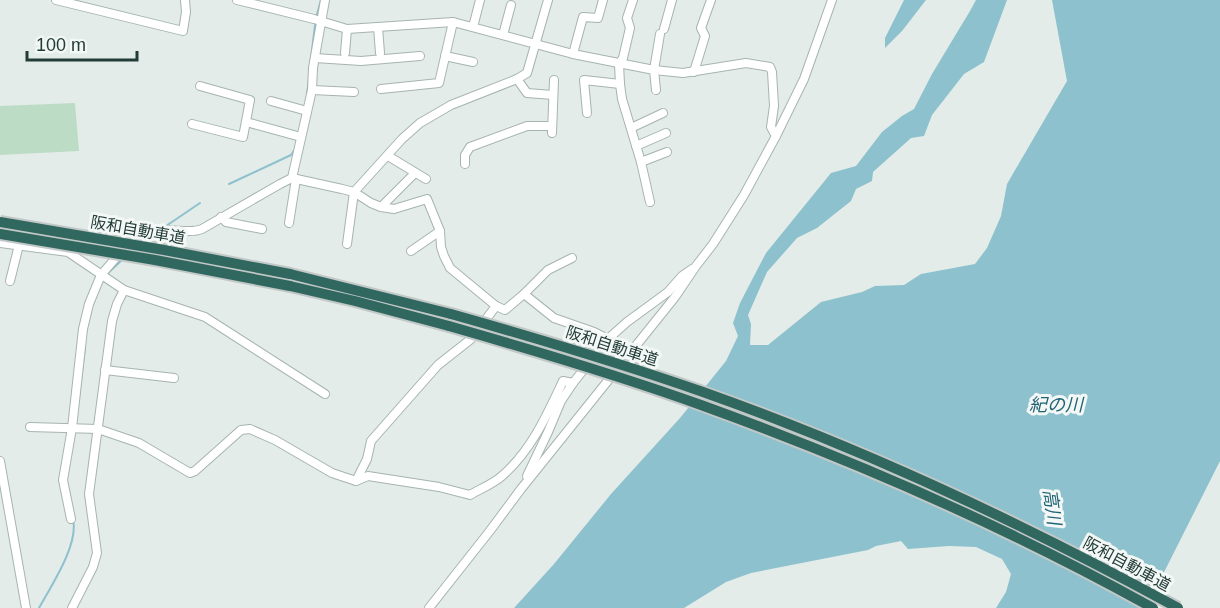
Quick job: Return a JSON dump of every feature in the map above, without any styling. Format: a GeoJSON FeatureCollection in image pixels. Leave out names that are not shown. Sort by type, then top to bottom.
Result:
{"type":"FeatureCollection","features":[{"type":"Feature","properties":{"kind":"highway","name":"阪和自動車道"},"geometry":{"type":"LineString","coordinates":[[0,222],[164,249],[290,274],[452,314],[608,360],[796,427],[967,501],[1049,540],[1178,608]]}},
{"type":"Feature","properties":{"kind":"highway","name":"阪和自動車道"},"geometry":{"type":"LineString","coordinates":[[0,234],[290,286],[449,326],[603,372],[699,404],[874,473],[1042,550],[1153,608]]}},
{"type":"Feature","properties":{"kind":"street"},"geometry":{"type":"LineString","coordinates":[[56,0],[183,31],[185,0]]}},
{"type":"Feature","properties":{"kind":"street"},"geometry":{"type":"LineString","coordinates":[[237,0],[254,2],[347,29],[453,22],[573,54],[683,74],[746,63],[770,67],[774,106],[771,127],[776,136]]}},
{"type":"Feature","properties":{"kind":"street"},"geometry":{"type":"LineString","coordinates":[[289,223],[299,136],[312,90],[320,22],[325,0]]}},
{"type":"Feature","properties":{"kind":"street"},"geometry":{"type":"LineString","coordinates":[[473,27],[480,0]]}},
{"type":"Feature","properties":{"kind":"street"},"geometry":{"type":"LineString","coordinates":[[347,244],[354,192],[402,139],[420,123],[451,105],[527,73],[549,0]]}},
{"type":"Feature","properties":{"kind":"street"},"geometry":{"type":"LineString","coordinates":[[573,54],[583,17],[598,18],[603,0]]}},
{"type":"Feature","properties":{"kind":"street"},"geometry":{"type":"LineString","coordinates":[[633,0],[627,18],[630,28],[620,64],[620,84],[650,202]]}},
{"type":"Feature","properties":{"kind":"street"},"geometry":{"type":"LineString","coordinates":[[656,90],[654,70],[662,31],[672,0]]}},
{"type":"Feature","properties":{"kind":"street"},"geometry":{"type":"LineString","coordinates":[[694,72],[705,36],[701,28],[711,0]]}},
{"type":"Feature","properties":{"kind":"street"},"geometry":{"type":"LineString","coordinates":[[429,608],[675,297],[713,244],[744,195],[804,79],[832,0]]}},
{"type":"Feature","properties":{"kind":"street"},"geometry":{"type":"LineString","coordinates":[[503,34],[511,5]]}},
{"type":"Feature","properties":{"kind":"street"},"geometry":{"type":"LineString","coordinates":[[381,89],[439,83],[453,22]]}},
{"type":"Feature","properties":{"kind":"street"},"geometry":{"type":"LineString","coordinates":[[378,27],[381,53]]}},
{"type":"Feature","properties":{"kind":"street"},"geometry":{"type":"LineString","coordinates":[[345,53],[347,29]]}},
{"type":"Feature","properties":{"kind":"street"},"geometry":{"type":"LineString","coordinates":[[315,58],[361,61],[420,56]]}},
{"type":"Feature","properties":{"kind":"street"},"geometry":{"type":"LineString","coordinates":[[445,56],[473,62]]}},
{"type":"Feature","properties":{"kind":"street"},"geometry":{"type":"LineString","coordinates":[[517,79],[527,93],[553,94]]}},
{"type":"Feature","properties":{"kind":"street"},"geometry":{"type":"LineString","coordinates":[[465,164],[465,155],[470,147],[527,126],[552,130],[554,80]]}},
{"type":"Feature","properties":{"kind":"street"},"geometry":{"type":"LineString","coordinates":[[587,113],[584,81],[620,84]]}},
{"type":"Feature","properties":{"kind":"street"},"geometry":{"type":"LineString","coordinates":[[192,124],[243,137],[250,100],[200,86]]}},
{"type":"Feature","properties":{"kind":"street"},"geometry":{"type":"LineString","coordinates":[[312,90],[354,92]]}},
{"type":"Feature","properties":{"kind":"street"},"geometry":{"type":"LineString","coordinates":[[271,101],[305,110]]}},
{"type":"Feature","properties":{"kind":"street"},"geometry":{"type":"LineString","coordinates":[[631,128],[663,113]]}},
{"type":"Feature","properties":{"kind":"street"},"geometry":{"type":"LineString","coordinates":[[246,122],[299,136]]}},
{"type":"Feature","properties":{"kind":"street"},"geometry":{"type":"LineString","coordinates":[[636,146],[666,133]]}},
{"type":"Feature","properties":{"kind":"street"},"geometry":{"type":"LineString","coordinates":[[641,162],[667,152]]}},
{"type":"Feature","properties":{"kind":"street"},"geometry":{"type":"LineString","coordinates":[[388,156],[426,179]]}},
{"type":"Feature","properties":{"kind":"street"},"geometry":{"type":"LineString","coordinates":[[381,207],[415,173]]}},
{"type":"Feature","properties":{"kind":"street"},"geometry":{"type":"LineString","coordinates":[[71,519],[63,480],[74,428],[83,329],[89,304],[103,276],[116,257],[140,236],[155,230],[166,229],[196,232],[279,184],[294,178],[354,192],[381,207],[394,209],[427,199],[440,231],[441,247],[450,268],[496,306],[505,310],[548,270],[572,258]]}},
{"type":"Feature","properties":{"kind":"street"},"geometry":{"type":"LineString","coordinates":[[221,217],[226,222],[262,229]]}},
{"type":"Feature","properties":{"kind":"street"},"geometry":{"type":"LineString","coordinates":[[411,251],[440,231]]}},
{"type":"Feature","properties":{"kind":"street"},"geometry":{"type":"LineString","coordinates":[[0,243],[68,252],[124,290],[205,317],[325,394]]}},
{"type":"Feature","properties":{"kind":"street"},"geometry":{"type":"LineString","coordinates":[[10,281],[19,245]]}},
{"type":"Feature","properties":{"kind":"street"},"geometry":{"type":"LineString","coordinates":[[521,489],[561,400],[573,383],[608,339],[668,292],[682,276],[696,266]]}},
{"type":"Feature","properties":{"kind":"street"},"geometry":{"type":"LineString","coordinates":[[72,608],[93,567],[97,553],[89,494],[114,312],[124,290]]}},
{"type":"Feature","properties":{"kind":"street"},"geometry":{"type":"LineString","coordinates":[[524,294],[554,318],[608,339]]}},
{"type":"Feature","properties":{"kind":"street"},"geometry":{"type":"LineString","coordinates":[[356,481],[367,459],[371,441],[438,365],[471,339],[496,306]]}},
{"type":"Feature","properties":{"kind":"street"},"geometry":{"type":"LineString","coordinates":[[105,370],[174,378]]}},
{"type":"Feature","properties":{"kind":"street"},"geometry":{"type":"LineString","coordinates":[[30,427],[98,429],[139,443],[190,472],[195,471],[241,430],[250,429],[275,440],[332,473],[356,481],[368,476],[439,487],[470,495],[500,478],[511,467],[537,433],[563,381],[573,383]]}},
{"type":"Feature","properties":{"kind":"street"},"geometry":{"type":"LineString","coordinates":[[0,461],[26,608]]}},
{"type":"Feature","properties":{"kind":"green space"},"geometry":{"type":"Polygon","coordinates":[[[75,103],[79,151],[0,155],[0,106],[75,103]]]}},
{"type":"Feature","properties":{"kind":"water"},"geometry":{"type":"Polygon","coordinates":[[[904,0],[926,0],[902,31],[885,48],[885,38],[904,0]]]}},
{"type":"Feature","properties":{"kind":"water","name":"紀の川"},"geometry":{"type":"Polygon","coordinates":[[[976,0],[1007,0],[984,62],[964,74],[932,115],[924,136],[911,138],[873,172],[872,181],[856,189],[851,201],[817,228],[797,238],[767,272],[748,315],[751,324],[750,345],[768,345],[821,302],[862,292],[875,286],[904,285],[921,274],[975,264],[987,248],[1001,216],[1007,184],[1067,81],[1052,0],[1220,0],[1220,461],[1146,608],[996,608],[1006,592],[1011,574],[1002,559],[976,547],[908,549],[901,541],[868,550],[751,573],[726,582],[684,608],[514,608],[554,564],[611,494],[680,418],[726,361],[738,336],[733,323],[740,303],[766,253],[831,173],[856,166],[882,132],[914,109],[976,0]]]}},
{"type":"Feature","properties":{"kind":"waterway"},"geometry":{"type":"LineString","coordinates":[[316,18],[321,0]]}},
{"type":"Feature","properties":{"kind":"waterway"},"geometry":{"type":"LineString","coordinates":[[310,67],[315,25]]}},
{"type":"Feature","properties":{"kind":"waterway"},"geometry":{"type":"LineString","coordinates":[[307,94],[309,79]]}},
{"type":"Feature","properties":{"kind":"waterway"},"geometry":{"type":"LineString","coordinates":[[229,184],[291,155],[295,149]]}},
{"type":"Feature","properties":{"kind":"waterway"},"geometry":{"type":"LineString","coordinates":[[166,226],[200,203]]}},
{"type":"Feature","properties":{"kind":"waterway"},"geometry":{"type":"LineString","coordinates":[[144,242],[154,235]]}},
{"type":"Feature","properties":{"kind":"waterway"},"geometry":{"type":"LineString","coordinates":[[106,275],[124,258]]}},
{"type":"Feature","properties":{"kind":"waterway"},"geometry":{"type":"LineString","coordinates":[[79,397],[85,348]]}},
{"type":"Feature","properties":{"kind":"waterway"},"geometry":{"type":"LineString","coordinates":[[39,608],[68,553],[74,530],[73,520]]}},
{"type":"Feature","properties":{"kind":"water label","name":"高川"},"geometry":{"type":"Point","coordinates":[1052,507]}}]}
